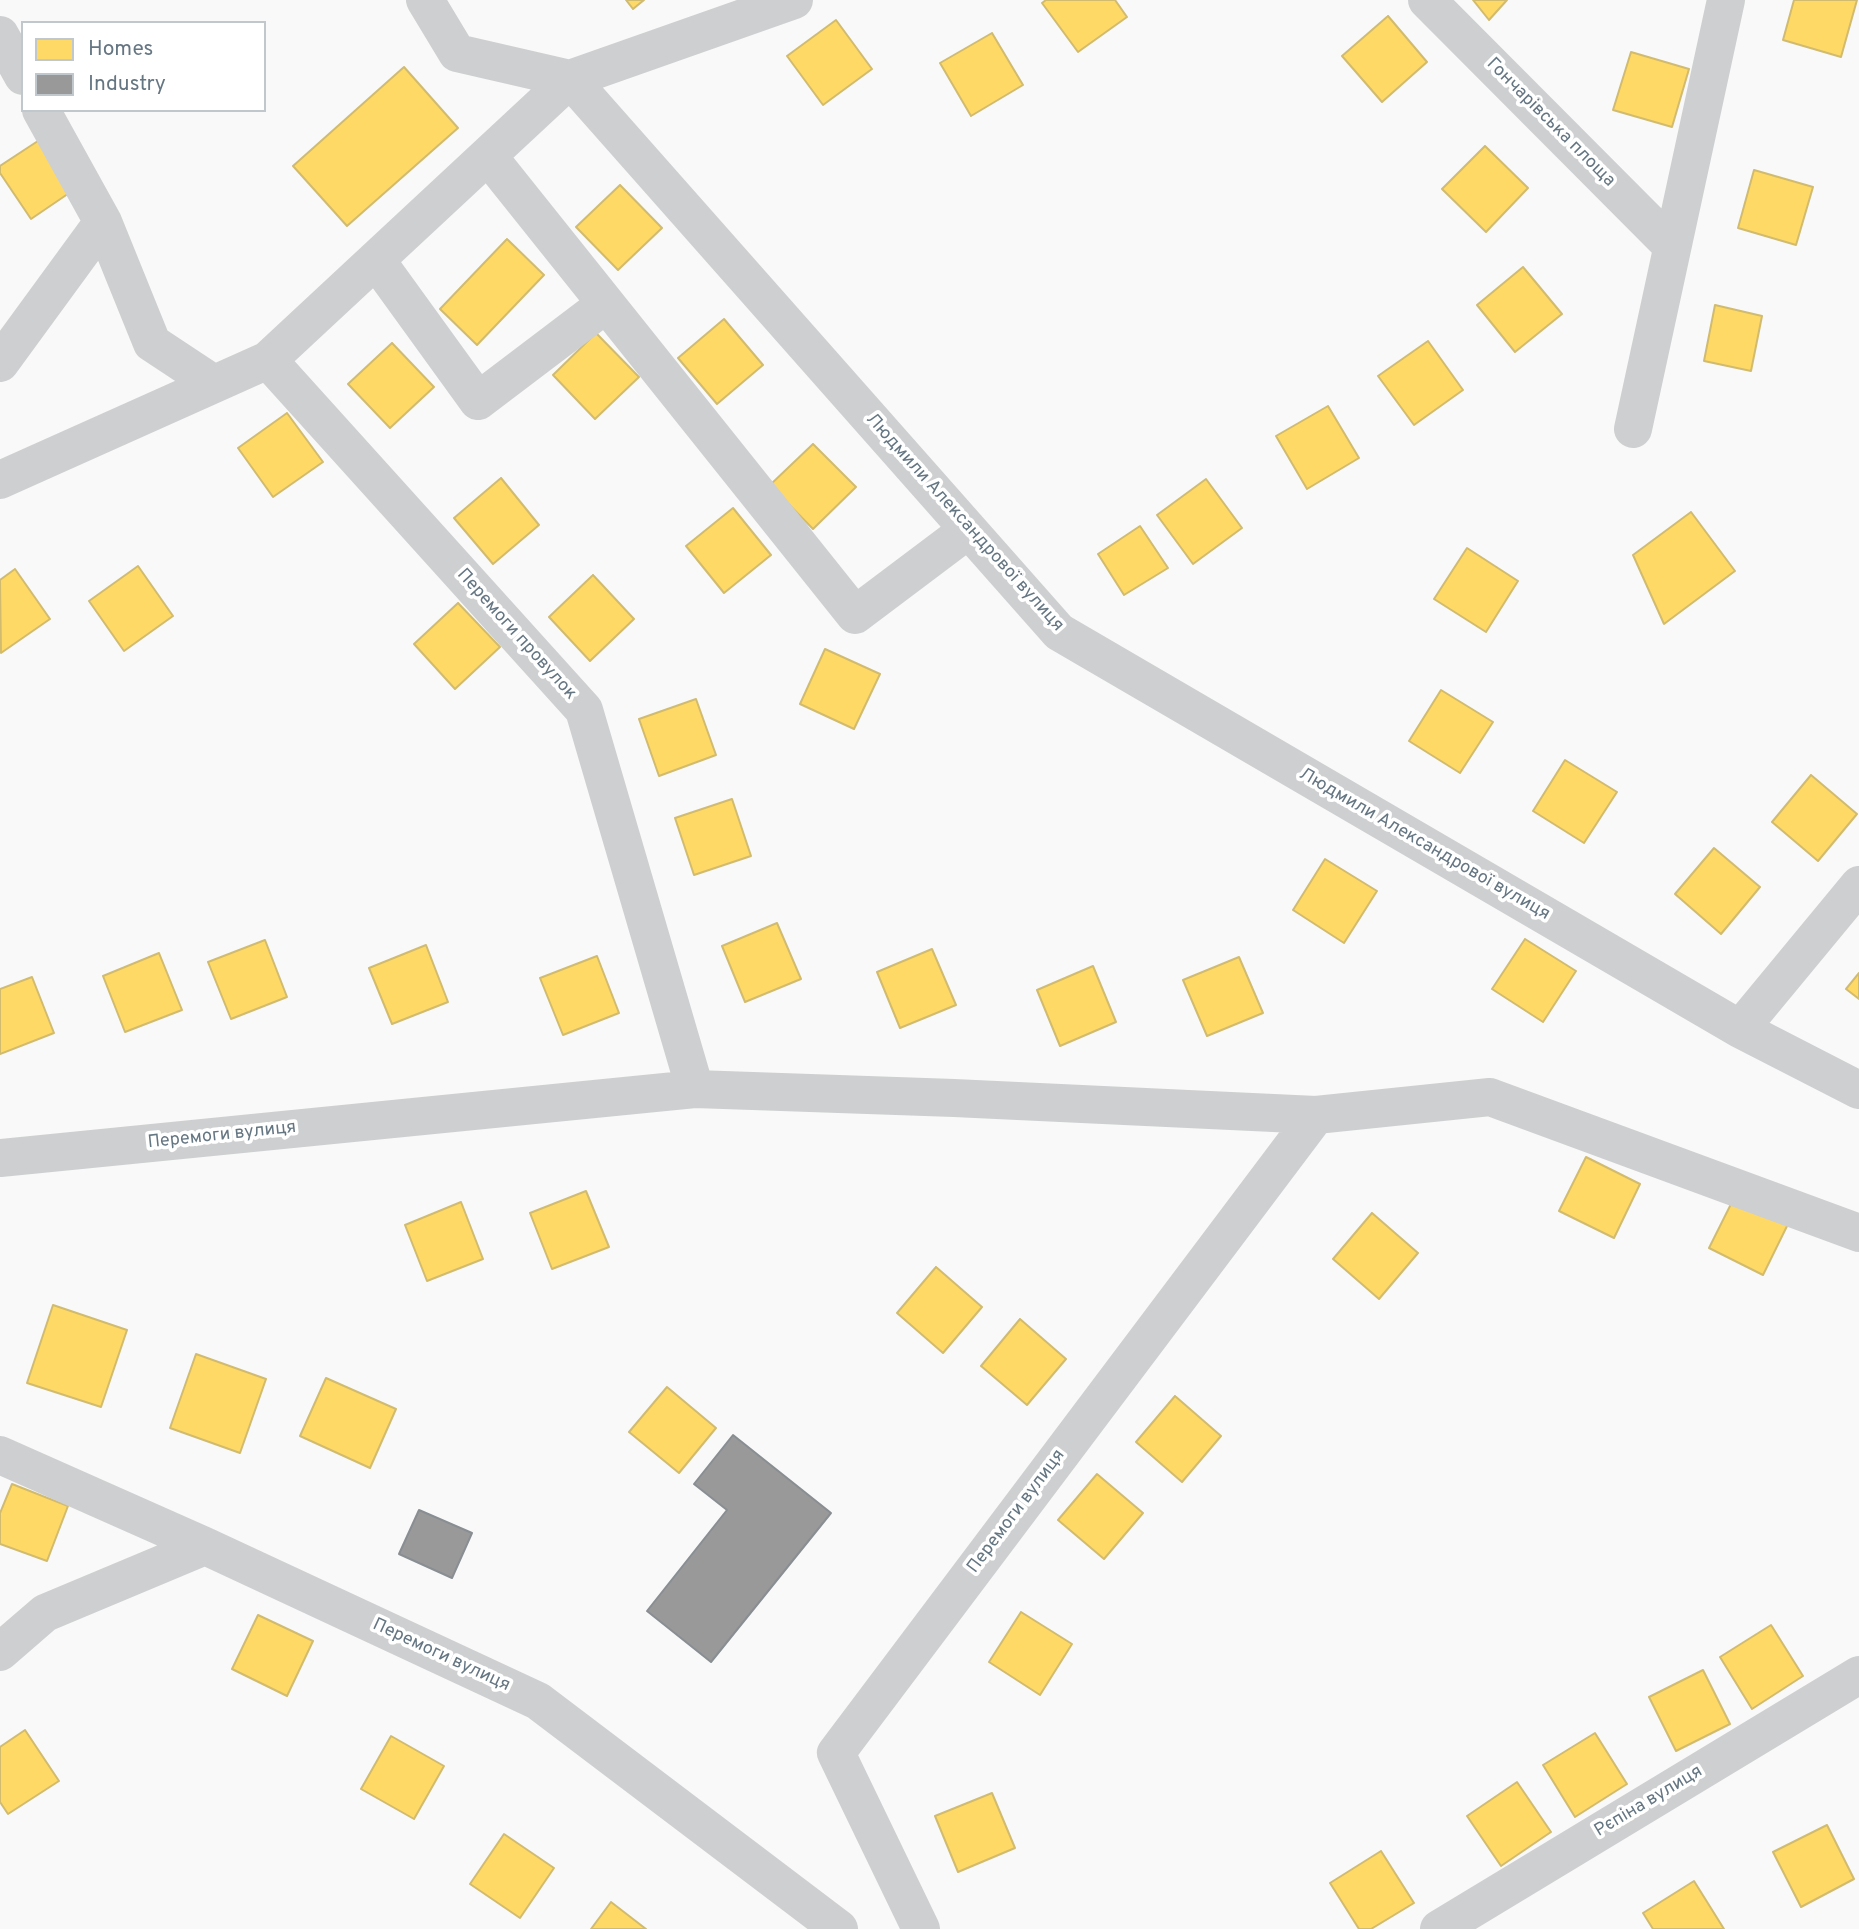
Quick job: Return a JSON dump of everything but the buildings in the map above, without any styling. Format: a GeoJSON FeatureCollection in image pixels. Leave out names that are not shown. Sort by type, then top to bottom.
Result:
{"type":"FeatureCollection","features":[{"type":"Feature","properties":{"kind":"street"},"geometry":{"type":"LineString","coordinates":[[425,0],[457,53],[570,79]]}},
{"type":"Feature","properties":{"kind":"street"},"geometry":{"type":"LineString","coordinates":[[0,480],[268,360],[570,79],[794,0]]}},
{"type":"Feature","properties":{"kind":"street","name":"Гончарівська площа"},"geometry":{"type":"LineString","coordinates":[[1427,0],[1672,246]]}},
{"type":"Feature","properties":{"kind":"street"},"geometry":{"type":"LineString","coordinates":[[1633,429],[1726,0]]}},
{"type":"Feature","properties":{"kind":"street"},"geometry":{"type":"LineString","coordinates":[[0,35],[21,72]]}},
{"type":"Feature","properties":{"kind":"street","name":"Людмили Александрової вулиця"},"geometry":{"type":"LineString","coordinates":[[570,79],[1059,632],[1740,1029],[1859,1090]]}},
{"type":"Feature","properties":{"kind":"street"},"geometry":{"type":"LineString","coordinates":[[42,112],[103,222],[152,343],[214,384]]}},
{"type":"Feature","properties":{"kind":"street"},"geometry":{"type":"LineString","coordinates":[[488,156],[855,615],[968,530]]}},
{"type":"Feature","properties":{"kind":"street"},"geometry":{"type":"LineString","coordinates":[[0,363],[103,222]]}},
{"type":"Feature","properties":{"kind":"street"},"geometry":{"type":"LineString","coordinates":[[376,260],[478,401],[606,304]]}},
{"type":"Feature","properties":{"kind":"street","name":"Перемоги провулок"},"geometry":{"type":"LineString","coordinates":[[268,360],[584,710],[695,1089]]}},
{"type":"Feature","properties":{"kind":"street"},"geometry":{"type":"LineString","coordinates":[[1740,1029],[1859,885]]}},
{"type":"Feature","properties":{"kind":"street","name":"Перемоги вулиця"},"geometry":{"type":"LineString","coordinates":[[0,1158],[695,1089],[1316,1115]]}},
{"type":"Feature","properties":{"kind":"street"},"geometry":{"type":"LineString","coordinates":[[1316,1115],[1490,1097],[1859,1233]]}},
{"type":"Feature","properties":{"kind":"street","name":"Перемоги вулиця"},"geometry":{"type":"LineString","coordinates":[[921,1929],[836,1753],[1316,1115]]}},
{"type":"Feature","properties":{"kind":"street","name":"Перемоги вулиця"},"geometry":{"type":"LineString","coordinates":[[0,1455],[205,1546],[538,1701],[839,1929]]}},
{"type":"Feature","properties":{"kind":"street"},"geometry":{"type":"LineString","coordinates":[[0,1652],[45,1613],[205,1546]]}},
{"type":"Feature","properties":{"kind":"street","name":"Рєпіна вулиця"},"geometry":{"type":"LineString","coordinates":[[1439,1929],[1859,1675]]}}]}
